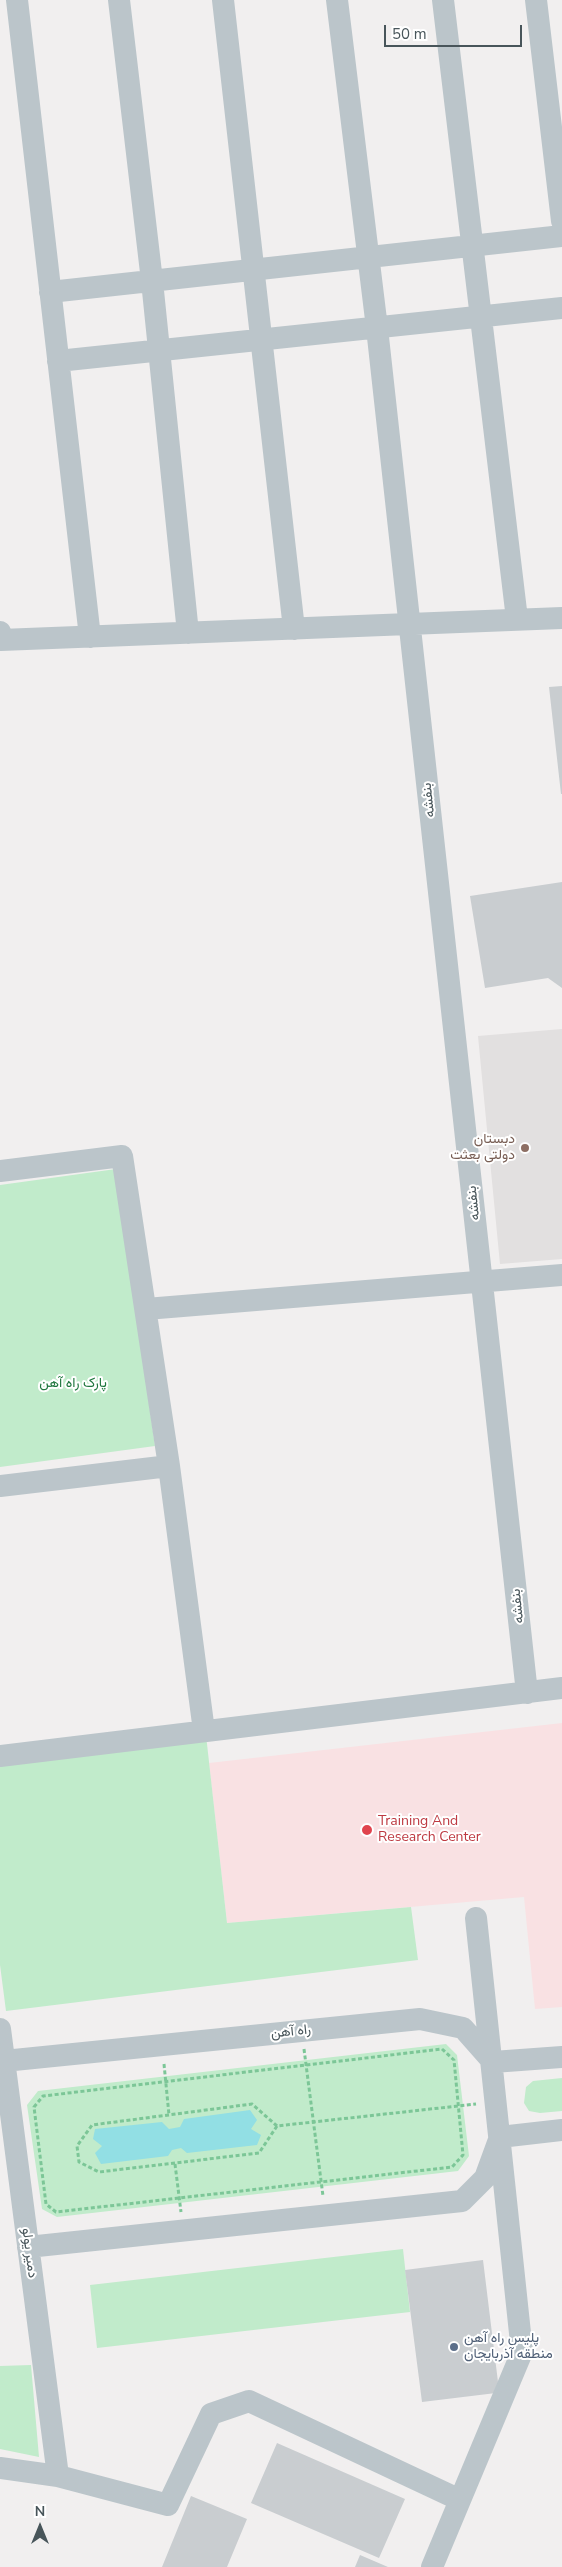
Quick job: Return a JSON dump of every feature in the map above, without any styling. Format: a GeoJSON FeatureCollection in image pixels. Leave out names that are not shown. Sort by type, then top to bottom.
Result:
{"type":"FeatureCollection","features":[{"type":"Feature","properties":{"kind":"street"},"geometry":{"type":"LineString","coordinates":[[17,0],[90,637]]}},
{"type":"Feature","properties":{"kind":"street"},"geometry":{"type":"LineString","coordinates":[[119,0],[152,281],[188,633]]}},
{"type":"Feature","properties":{"kind":"street"},"geometry":{"type":"LineString","coordinates":[[223,0],[294,628]]}},
{"type":"Feature","properties":{"kind":"street","name":"بنفشه"},"geometry":{"type":"LineString","coordinates":[[337,0],[377,328],[528,1692]]}},
{"type":"Feature","properties":{"kind":"street"},"geometry":{"type":"LineString","coordinates":[[443,0],[517,619]]}},
{"type":"Feature","properties":{"kind":"street"},"geometry":{"type":"LineString","coordinates":[[536,0],[562,221]]}},
{"type":"Feature","properties":{"kind":"street"},"geometry":{"type":"LineString","coordinates":[[50,292],[562,236]]}},
{"type":"Feature","properties":{"kind":"street"},"geometry":{"type":"LineString","coordinates":[[58,361],[562,308]]}},
{"type":"Feature","properties":{"kind":"street"},"geometry":{"type":"LineString","coordinates":[[0,637],[90,637],[562,618]]}},
{"type":"Feature","properties":{"kind":"street"},"geometry":{"type":"LineString","coordinates":[[0,1171],[122,1156],[169,1466],[204,1731]]}},
{"type":"Feature","properties":{"kind":"street"},"geometry":{"type":"LineString","coordinates":[[146,1309],[562,1275]]}},
{"type":"Feature","properties":{"kind":"street"},"geometry":{"type":"LineString","coordinates":[[0,1486],[169,1466]]}},
{"type":"Feature","properties":{"kind":"street"},"geometry":{"type":"LineString","coordinates":[[0,1756],[562,1688]]}},
{"type":"Feature","properties":{"kind":"street"},"geometry":{"type":"LineString","coordinates":[[432,2567],[522,2352],[493,2062],[476,1918]]}},
{"type":"Feature","properties":{"kind":"street","name":"راه آهن"},"geometry":{"type":"LineString","coordinates":[[4,2061],[420,2019],[463,2028],[493,2062]]}},
{"type":"Feature","properties":{"kind":"street","name":"دمیر یولو"},"geometry":{"type":"LineString","coordinates":[[0,2029],[58,2476]]}},
{"type":"Feature","properties":{"kind":"street"},"geometry":{"type":"LineString","coordinates":[[493,2062],[562,2057]]}},
{"type":"Feature","properties":{"kind":"street"},"geometry":{"type":"LineString","coordinates":[[500,2137],[562,2130]]}},
{"type":"Feature","properties":{"kind":"street"},"geometry":{"type":"LineString","coordinates":[[28,2247],[462,2201],[485,2178],[500,2137]]}},
{"type":"Feature","properties":{"kind":"street"},"geometry":{"type":"LineString","coordinates":[[0,2468],[58,2476],[168,2505],[211,2414],[249,2401],[460,2500]]}},
{"type":"Feature","properties":{"kind":"path"},"geometry":{"type":"LineString","coordinates":[[301,2031],[325,2216]]}},
{"type":"Feature","properties":{"kind":"path"},"geometry":{"type":"LineString","coordinates":[[162,2046],[169,2114]]}},
{"type":"Feature","properties":{"kind":"path"},"geometry":{"type":"LineString","coordinates":[[442,2048],[454,2060],[463,2155],[452,2167],[56,2212],[46,2204],[34,2107],[43,2096],[306,2065],[442,2048]]}},
{"type":"Feature","properties":{"kind":"path"},"geometry":{"type":"LineString","coordinates":[[277,2126],[259,2154],[99,2172],[79,2162],[76,2146],[92,2125],[252,2104],[277,2126],[496,2102]]}},
{"type":"Feature","properties":{"kind":"path"},"geometry":{"type":"LineString","coordinates":[[175,2164],[183,2230]]}},
{"type":"Feature","properties":{"kind":"shaded area","name":"دبستان دولتی بعثت"},"geometry":{"type":"Polygon","coordinates":[[[562,1029],[562,1259],[500,1264],[478,1036],[562,1029]]]}},
{"type":"Feature","properties":{"kind":"shaded area","name":"Training And Research Center"},"geometry":{"type":"Polygon","coordinates":[[[562,1723],[562,2007],[535,2009],[524,1897],[227,1923],[209,1763],[562,1723]]]}},
{"type":"Feature","properties":{"kind":"green space","name":"پارک راه آهن"},"geometry":{"type":"Polygon","coordinates":[[[116,1169],[155,1446],[0,1467],[0,1185],[116,1169]]]}},
{"type":"Feature","properties":{"kind":"green space"},"geometry":{"type":"Polygon","coordinates":[[[206,1735],[227,1923],[411,1907],[418,1960],[6,2011],[0,1965],[0,1761],[206,1735]]]}},
{"type":"Feature","properties":{"kind":"green space"},"geometry":{"type":"Polygon","coordinates":[[[446,2044],[457,2055],[469,2156],[458,2171],[57,2217],[42,2209],[27,2105],[38,2091],[446,2044]]]}},
{"type":"Feature","properties":{"kind":"green space"},"geometry":{"type":"Polygon","coordinates":[[[562,2078],[562,2111],[540,2113],[529,2111],[524,2103],[526,2087],[533,2081],[562,2078]]]}},
{"type":"Feature","properties":{"kind":"green space"},"geometry":{"type":"Polygon","coordinates":[[[403,2249],[410,2312],[97,2348],[90,2285],[403,2249]]]}},
{"type":"Feature","properties":{"kind":"green space"},"geometry":{"type":"Polygon","coordinates":[[[31,2365],[39,2457],[0,2449],[0,2366],[31,2365]]]}},
{"type":"Feature","properties":{"kind":"water"},"geometry":{"type":"Polygon","coordinates":[[[250,2110],[257,2120],[251,2129],[261,2135],[257,2145],[187,2153],[181,2148],[172,2150],[168,2156],[101,2164],[95,2153],[102,2146],[93,2139],[95,2129],[162,2122],[169,2129],[180,2127],[184,2119],[250,2110]]]}},
{"type":"Feature","properties":{"kind":"building"},"geometry":{"type":"Polygon","coordinates":[[[562,686],[562,794],[561,794],[549,687],[562,686]]]}},
{"type":"Feature","properties":{"kind":"building"},"geometry":{"type":"Polygon","coordinates":[[[562,882],[562,988],[548,978],[485,988],[470,896],[562,882]]]}},
{"type":"Feature","properties":{"kind":"building","name":"پلیس راه آهن منطقه آذربایجان"},"geometry":{"type":"Polygon","coordinates":[[[483,2260],[498,2382],[496,2393],[422,2402],[405,2270],[483,2260]]]}},
{"type":"Feature","properties":{"kind":"building"},"geometry":{"type":"Polygon","coordinates":[[[277,2443],[405,2499],[379,2558],[251,2503],[277,2443]]]}},
{"type":"Feature","properties":{"kind":"building"},"geometry":{"type":"Polygon","coordinates":[[[191,2496],[247,2519],[227,2567],[162,2567],[191,2496]]]}},
{"type":"Feature","properties":{"kind":"building"},"geometry":{"type":"Polygon","coordinates":[[[360,2555],[388,2567],[355,2567],[360,2555]]]}},
{"type":"Feature","properties":{"kind":"place","name":"دبستان دولتی بعثت"},"geometry":{"type":"Point","coordinates":[525,1148]}},
{"type":"Feature","properties":{"kind":"place","name":"Training And Research Center"},"geometry":{"type":"Point","coordinates":[367,1830]}},
{"type":"Feature","properties":{"kind":"place","name":"پلیس راه آهن منطقه آذربایجان"},"geometry":{"type":"Point","coordinates":[454,2347]}}]}
